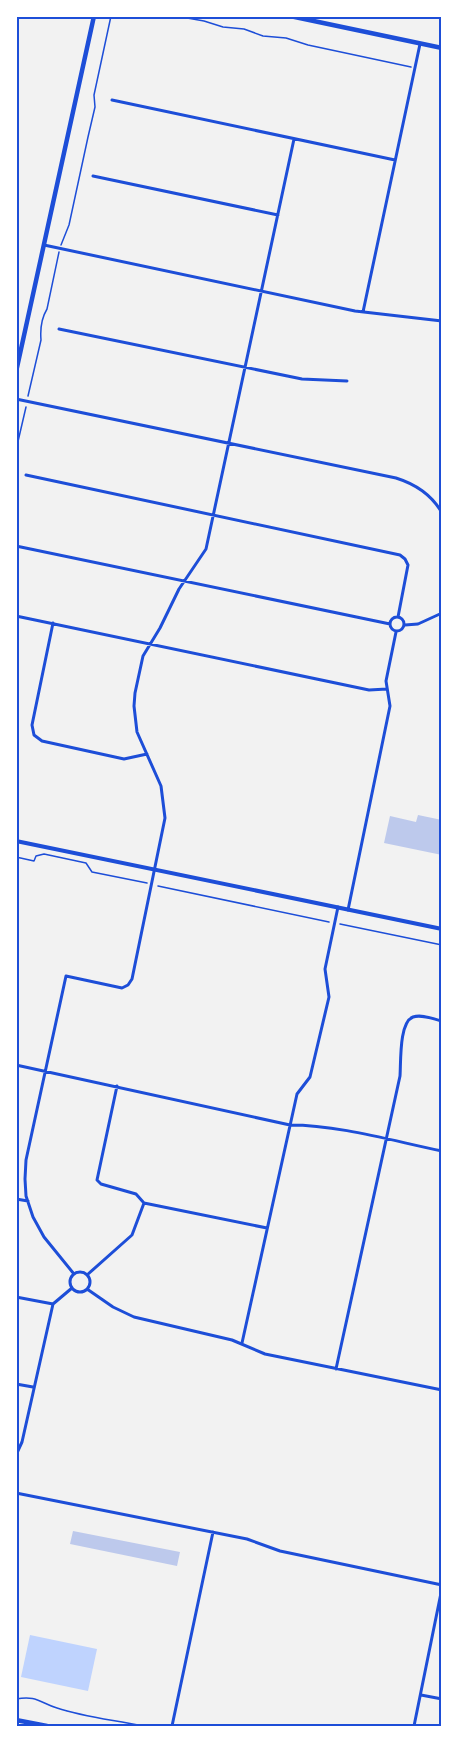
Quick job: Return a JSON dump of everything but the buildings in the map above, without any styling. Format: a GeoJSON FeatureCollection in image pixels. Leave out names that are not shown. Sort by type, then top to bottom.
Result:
{"type":"FeatureCollection","features":[{"type":"Feature","properties":{"kind":"main road"},"geometry":{"type":"LineString","coordinates":[[16,372],[94,16]]}},
{"type":"Feature","properties":{"kind":"main road"},"geometry":{"type":"LineString","coordinates":[[290,16],[441,48]]}},
{"type":"Feature","properties":{"kind":"main road"},"geometry":{"type":"LineString","coordinates":[[16,1720],[47,1726]]}},
{"type":"Feature","properties":{"kind":"street"},"geometry":{"type":"LineString","coordinates":[[363,312],[420,44]]}},
{"type":"Feature","properties":{"kind":"street"},"geometry":{"type":"LineString","coordinates":[[112,100],[395,160]]}},
{"type":"Feature","properties":{"kind":"street"},"geometry":{"type":"LineString","coordinates":[[74,1274],[44,1237],[33,1217],[25,1179],[26,1160],[66,976],[122,988],[132,979],[165,818],[165,806],[158,776],[137,732],[134,706],[140,667],[185,581],[206,549],[294,139]]}},
{"type":"Feature","properties":{"kind":"street"},"geometry":{"type":"LineString","coordinates":[[93,176],[278,215]]}},
{"type":"Feature","properties":{"kind":"street"},"geometry":{"type":"LineString","coordinates":[[44,245],[363,312],[441,321]]}},
{"type":"Feature","properties":{"kind":"street"},"geometry":{"type":"LineString","coordinates":[[59,329],[302,379],[348,381]]}},
{"type":"Feature","properties":{"kind":"street"},"geometry":{"type":"LineString","coordinates":[[16,399],[396,478],[406,481],[432,499],[441,513]]}},
{"type":"Feature","properties":{"kind":"street"},"geometry":{"type":"LineString","coordinates":[[26,476],[400,555],[406,561],[408,568],[398,617]]}},
{"type":"Feature","properties":{"kind":"street"},"geometry":{"type":"LineString","coordinates":[[16,546],[390,624]]}},
{"type":"Feature","properties":{"kind":"street"},"geometry":{"type":"LineString","coordinates":[[405,625],[418,624],[441,613]]}},
{"type":"Feature","properties":{"kind":"street"},"geometry":{"type":"LineString","coordinates":[[16,616],[369,690],[387,689]]}},
{"type":"Feature","properties":{"kind":"street"},"geometry":{"type":"LineString","coordinates":[[390,624],[392,619],[398,617]]}},
{"type":"Feature","properties":{"kind":"street"},"geometry":{"type":"LineString","coordinates":[[398,617],[405,625]]}},
{"type":"Feature","properties":{"kind":"street"},"geometry":{"type":"LineString","coordinates":[[53,623],[32,725],[34,735],[42,741],[124,759],[147,754]]}},
{"type":"Feature","properties":{"kind":"street"},"geometry":{"type":"LineString","coordinates":[[390,624],[396,632]]}},
{"type":"Feature","properties":{"kind":"street"},"geometry":{"type":"LineString","coordinates":[[396,632],[401,631],[405,625]]}},
{"type":"Feature","properties":{"kind":"street"},"geometry":{"type":"LineString","coordinates":[[348,910],[390,706],[386,681],[396,632]]}},
{"type":"Feature","properties":{"kind":"street"},"geometry":{"type":"LineString","coordinates":[[16,841],[441,929]]}},
{"type":"Feature","properties":{"kind":"street"},"geometry":{"type":"LineString","coordinates":[[242,1343],[297,1094],[310,1077],[329,998],[325,969],[338,907]]}},
{"type":"Feature","properties":{"kind":"street"},"geometry":{"type":"LineString","coordinates":[[336,1370],[400,1076],[406,1023],[411,1018],[419,1016],[441,1021]]}},
{"type":"Feature","properties":{"kind":"street"},"geometry":{"type":"LineString","coordinates":[[16,1065],[290,1125],[333,1128],[441,1151]]}},
{"type":"Feature","properties":{"kind":"street"},"geometry":{"type":"LineString","coordinates":[[117,1086],[97,1180],[101,1184],[136,1194],[144,1203],[267,1228]]}},
{"type":"Feature","properties":{"kind":"street"},"geometry":{"type":"LineString","coordinates":[[16,1199],[28,1201]]}},
{"type":"Feature","properties":{"kind":"street"},"geometry":{"type":"LineString","coordinates":[[87,1275],[132,1235],[144,1203]]}},
{"type":"Feature","properties":{"kind":"street"},"geometry":{"type":"LineString","coordinates":[[82,1272],[87,1275],[89,1281],[87,1288],[81,1292],[72,1288],[70,1280],[74,1274],[82,1272]]}},
{"type":"Feature","properties":{"kind":"street"},"geometry":{"type":"LineString","coordinates":[[16,1455],[53,1304],[72,1288]]}},
{"type":"Feature","properties":{"kind":"street"},"geometry":{"type":"LineString","coordinates":[[87,1288],[112,1307],[134,1317],[242,1343],[265,1354],[441,1390]]}},
{"type":"Feature","properties":{"kind":"street"},"geometry":{"type":"LineString","coordinates":[[16,1297],[53,1304]]}},
{"type":"Feature","properties":{"kind":"street"},"geometry":{"type":"LineString","coordinates":[[16,1384],[33,1387]]}},
{"type":"Feature","properties":{"kind":"street"},"geometry":{"type":"LineString","coordinates":[[16,1493],[247,1539],[280,1551],[441,1586],[414,1726]]}},
{"type":"Feature","properties":{"kind":"street"},"geometry":{"type":"LineString","coordinates":[[172,1726],[213,1532]]}},
{"type":"Feature","properties":{"kind":"street"},"geometry":{"type":"LineString","coordinates":[[421,1695],[441,1699]]}},
{"type":"Feature","properties":{"kind":"path"},"geometry":{"type":"LineString","coordinates":[[63,235],[69,225],[93,117],[94,95],[111,16]]}},
{"type":"Feature","properties":{"kind":"path"},"geometry":{"type":"LineString","coordinates":[[176,16],[415,67]]}},
{"type":"Feature","properties":{"kind":"path"},"geometry":{"type":"LineString","coordinates":[[28,396],[41,340],[43,317],[58,261]]}},
{"type":"Feature","properties":{"kind":"path"},"geometry":{"type":"LineString","coordinates":[[16,450],[26,405]]}},
{"type":"Feature","properties":{"kind":"path"},"geometry":{"type":"LineString","coordinates":[[16,857],[34,861],[40,854],[55,856],[86,863],[92,872],[147,883]]}},
{"type":"Feature","properties":{"kind":"path"},"geometry":{"type":"LineString","coordinates":[[158,886],[330,922]]}},
{"type":"Feature","properties":{"kind":"path"},"geometry":{"type":"LineString","coordinates":[[339,924],[441,945]]}},
{"type":"Feature","properties":{"kind":"path"},"geometry":{"type":"LineString","coordinates":[[16,1699],[43,1700],[56,1708],[142,1726]]}},
{"type":"Feature","properties":{"kind":"water"},"geometry":{"type":"Polygon","coordinates":[[[30,1635],[97,1649],[88,1691],[21,1677],[30,1635]]]}}]}
